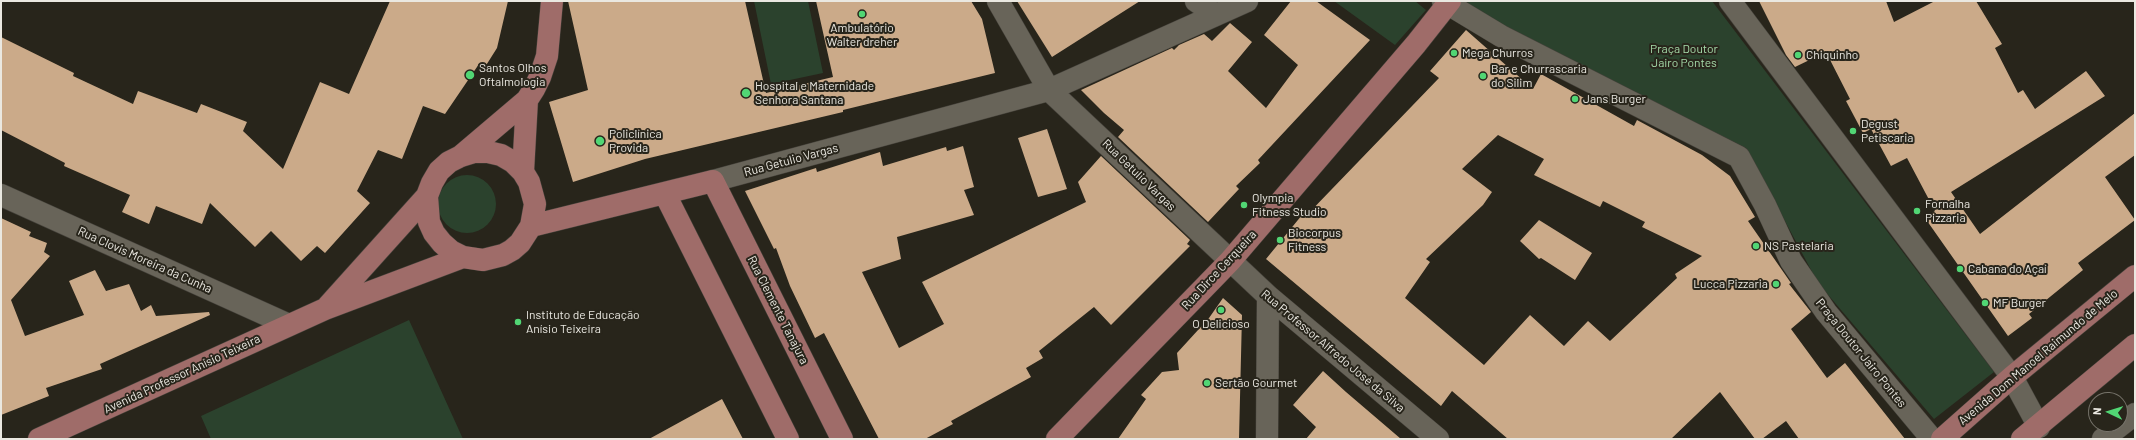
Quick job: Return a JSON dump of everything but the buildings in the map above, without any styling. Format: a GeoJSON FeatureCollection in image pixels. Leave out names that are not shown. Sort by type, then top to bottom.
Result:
{"type":"FeatureCollection","features":[{"type":"Feature","properties":{"kind":"main road"},"geometry":{"type":"LineString","coordinates":[[461,156],[527,100],[540,77],[545,62],[552,1]]}},
{"type":"Feature","properties":{"kind":"main road","name":"Rua Dirce Cerqueira"},"geometry":{"type":"LineString","coordinates":[[1057,439],[1230,261],[1416,44],[1447,2]]}},
{"type":"Feature","properties":{"kind":"main road"},"geometry":{"type":"LineString","coordinates":[[523,172],[527,100]]}},
{"type":"Feature","properties":{"kind":"main road"},"geometry":{"type":"LineString","coordinates":[[326,309],[427,196],[439,171],[449,162],[474,152],[495,154],[513,162],[523,172],[529,182],[535,204],[531,226],[520,243],[503,255],[483,260],[463,257],[451,251],[434,233],[429,222],[427,196]]}},
{"type":"Feature","properties":{"kind":"main road","name":"Rua Getulio Vargas"},"geometry":{"type":"LineString","coordinates":[[531,226],[665,194],[713,180]]}},
{"type":"Feature","properties":{"kind":"main road","name":"Rua Clemente Tanajura"},"geometry":{"type":"LineString","coordinates":[[713,180],[842,439]]}},
{"type":"Feature","properties":{"kind":"main road"},"geometry":{"type":"LineString","coordinates":[[665,194],[788,439]]}},
{"type":"Feature","properties":{"kind":"main road","name":"Avenida Professor Anísio Teixeira"},"geometry":{"type":"LineString","coordinates":[[39,439],[326,309],[463,257]]}},
{"type":"Feature","properties":{"kind":"main road","name":"Avenida Dom Manoel Raimundo de Melo"},"geometry":{"type":"LineString","coordinates":[[1942,439],[2012,377],[2135,276]]}},
{"type":"Feature","properties":{"kind":"main road"},"geometry":{"type":"LineString","coordinates":[[2030,433],[2135,345]]}},
{"type":"Feature","properties":{"kind":"street","name":"Rua Getulio Vargas"},"geometry":{"type":"LineString","coordinates":[[998,1],[1049,90],[1230,261]]}},
{"type":"Feature","properties":{"kind":"street"},"geometry":{"type":"LineString","coordinates":[[1196,1],[1216,15]]}},
{"type":"Feature","properties":{"kind":"street","name":"Rua Getulio Vargas"},"geometry":{"type":"LineString","coordinates":[[713,180],[1049,90],[1247,1]]}},
{"type":"Feature","properties":{"kind":"street"},"geometry":{"type":"LineString","coordinates":[[1730,1],[2012,377],[2030,433]]}},
{"type":"Feature","properties":{"kind":"street","name":"Praça Doutor Jairo Pontes"},"geometry":{"type":"LineString","coordinates":[[1447,2],[1501,36],[1739,157],[1765,205],[1791,261],[1826,312],[1932,439]]}},
{"type":"Feature","properties":{"kind":"street","name":"Rua Clovis Moreira da Cunha"},"geometry":{"type":"LineString","coordinates":[[1,195],[290,325]]}},
{"type":"Feature","properties":{"kind":"street","name":"Rua Professor Alfredo José da Silva"},"geometry":{"type":"LineString","coordinates":[[1230,261],[1268,296],[1438,439]]}},
{"type":"Feature","properties":{"kind":"street"},"geometry":{"type":"LineString","coordinates":[[1267,439],[1268,296]]}},
{"type":"Feature","properties":{"kind":"street"},"geometry":{"type":"LineString","coordinates":[[2103,439],[2135,414]]}},
{"type":"Feature","properties":{"kind":"green space"},"geometry":{"type":"Polygon","coordinates":[[[754,1],[808,1],[823,73],[771,84],[754,1]]]}},
{"type":"Feature","properties":{"kind":"green space"},"geometry":{"type":"Polygon","coordinates":[[[1334,1],[1415,1],[1426,10],[1395,45],[1334,1]]]}},
{"type":"Feature","properties":{"kind":"green space","name":"Praça Doutor Jairo Pontes"},"geometry":{"type":"Polygon","coordinates":[[[1466,1],[1712,1],[1994,372],[1934,419],[1818,283],[1746,148],[1481,15],[1466,1]]]}},
{"type":"Feature","properties":{"kind":"green space"},"geometry":{"type":"Polygon","coordinates":[[[461,175],[473,175],[488,183],[496,198],[496,210],[488,225],[473,233],[461,233],[446,225],[438,210],[438,198],[446,183],[461,175]]]}},
{"type":"Feature","properties":{"kind":"green space"},"geometry":{"type":"Polygon","coordinates":[[[409,320],[463,439],[211,439],[201,416],[409,320]]]}},
{"type":"Feature","properties":{"kind":"place","name":"Ambulatório Walter dreher"},"geometry":{"type":"Point","coordinates":[862,14]}},
{"type":"Feature","properties":{"kind":"place","name":"Mega Churros"},"geometry":{"type":"Point","coordinates":[1454,53]}},
{"type":"Feature","properties":{"kind":"place","name":"Chiquinho"},"geometry":{"type":"Point","coordinates":[1798,55]}},
{"type":"Feature","properties":{"kind":"place","name":"Santos Olhos Oftalmologia"},"geometry":{"type":"Point","coordinates":[470,75]}},
{"type":"Feature","properties":{"kind":"place","name":"Bar e Churrascaria do Silim"},"geometry":{"type":"Point","coordinates":[1483,76]}},
{"type":"Feature","properties":{"kind":"place","name":"Hospital e Maternidade Senhora Santana"},"geometry":{"type":"Point","coordinates":[746,93]}},
{"type":"Feature","properties":{"kind":"place","name":"Jans Burger"},"geometry":{"type":"Point","coordinates":[1575,99]}},
{"type":"Feature","properties":{"kind":"place","name":"Degust Petiscaria"},"geometry":{"type":"Point","coordinates":[1853,131]}},
{"type":"Feature","properties":{"kind":"place","name":"Policlínica Provida"},"geometry":{"type":"Point","coordinates":[600,141]}},
{"type":"Feature","properties":{"kind":"place","name":"Olympia Fitness Studio"},"geometry":{"type":"Point","coordinates":[1244,205]}},
{"type":"Feature","properties":{"kind":"place","name":"Fornalha Pizzaria"},"geometry":{"type":"Point","coordinates":[1917,211]}},
{"type":"Feature","properties":{"kind":"place","name":"Biocorpus Fitness"},"geometry":{"type":"Point","coordinates":[1280,240]}},
{"type":"Feature","properties":{"kind":"place","name":"NS Pastelaria"},"geometry":{"type":"Point","coordinates":[1756,246]}},
{"type":"Feature","properties":{"kind":"place","name":"Cabana do Açaí"},"geometry":{"type":"Point","coordinates":[1960,269]}},
{"type":"Feature","properties":{"kind":"place","name":"Lucca Pizzaria"},"geometry":{"type":"Point","coordinates":[1776,284]}},
{"type":"Feature","properties":{"kind":"place","name":"MF Burger"},"geometry":{"type":"Point","coordinates":[1985,303]}},
{"type":"Feature","properties":{"kind":"place","name":"O Delicioso"},"geometry":{"type":"Point","coordinates":[1221,310]}},
{"type":"Feature","properties":{"kind":"place","name":"Instituto de Educação Anísio Teixeira"},"geometry":{"type":"Point","coordinates":[518,322]}},
{"type":"Feature","properties":{"kind":"place","name":"Sertão Gourmet"},"geometry":{"type":"Point","coordinates":[1207,383]}}]}
